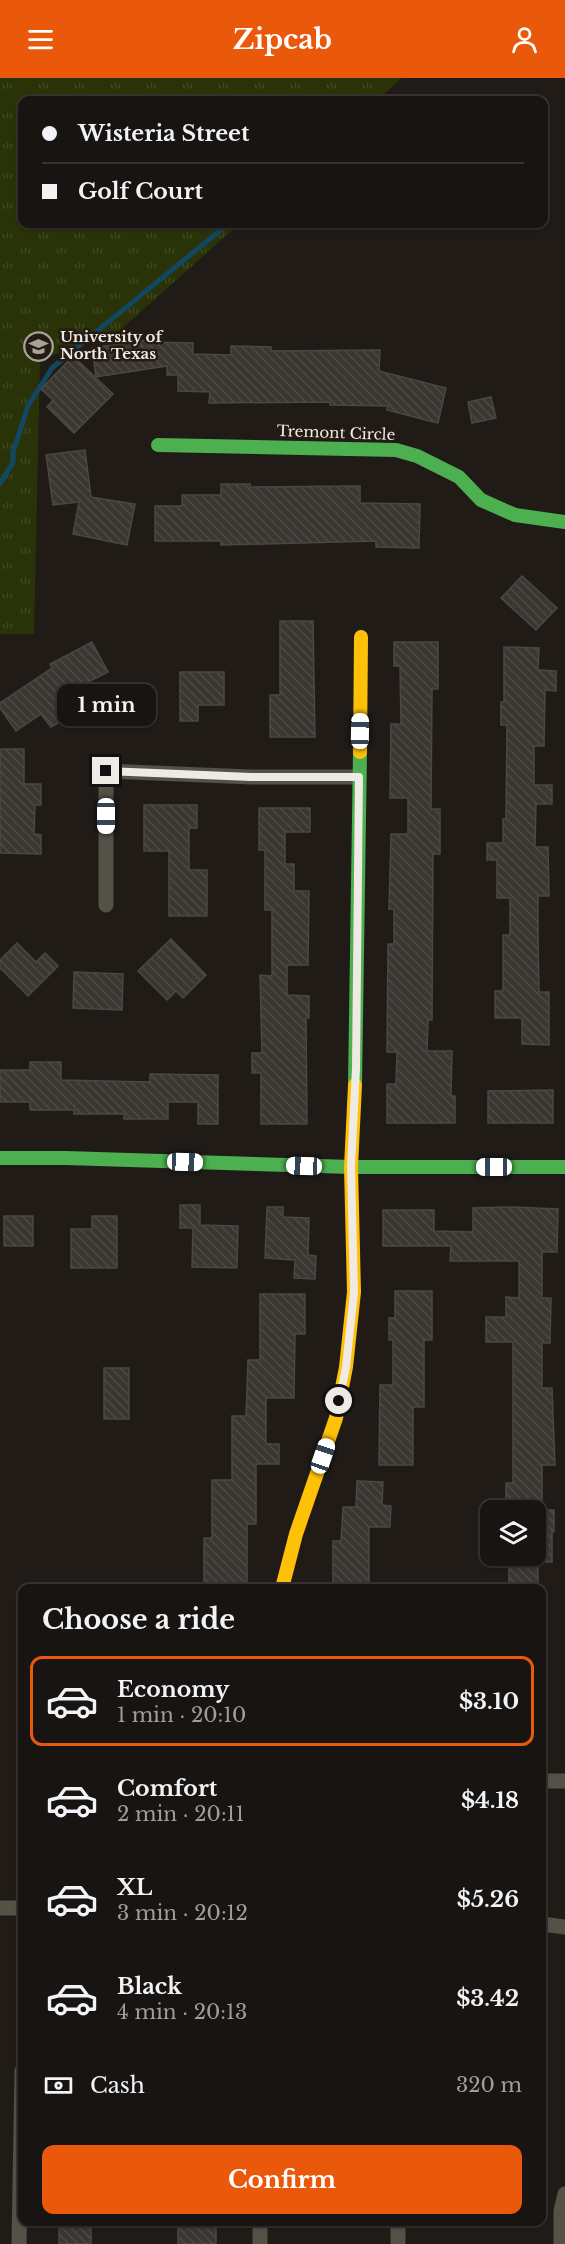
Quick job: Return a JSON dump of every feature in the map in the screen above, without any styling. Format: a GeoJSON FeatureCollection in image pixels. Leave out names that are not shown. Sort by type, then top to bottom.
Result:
{"type":"FeatureCollection","features":[{"type":"Feature","properties":{"kind":"street","name":"Tremont Circle"},"geometry":{"type":"LineString","coordinates":[[158,446],[396,450],[417,456],[459,477],[482,500],[514,515],[565,522]]}},
{"type":"Feature","properties":{"kind":"street"},"geometry":{"type":"LineString","coordinates":[[283,1584],[296,1534],[336,1418],[346,1367],[354,1292],[351,1167],[356,1069],[361,637]]}},
{"type":"Feature","properties":{"kind":"street"},"geometry":{"type":"LineString","coordinates":[[106,905],[106,771],[251,777],[359,777]]}},
{"type":"Feature","properties":{"kind":"street"},"geometry":{"type":"LineString","coordinates":[[0,1158],[351,1167],[565,1167]]}},
{"type":"Feature","properties":{"kind":"street"},"geometry":{"type":"LineString","coordinates":[[546,1781],[565,1781]]}},
{"type":"Feature","properties":{"kind":"street"},"geometry":{"type":"LineString","coordinates":[[0,1908],[18,1908]]}},
{"type":"Feature","properties":{"kind":"street"},"geometry":{"type":"LineString","coordinates":[[546,1925],[565,1927]]}},
{"type":"Feature","properties":{"kind":"street"},"geometry":{"type":"LineString","coordinates":[[561,2244],[561,2211],[565,2194]]}},
{"type":"Feature","properties":{"kind":"street"},"geometry":{"type":"LineString","coordinates":[[19,2226],[19,2244]]}},
{"type":"Feature","properties":{"kind":"street"},"geometry":{"type":"LineString","coordinates":[[260,2226],[260,2244]]}},
{"type":"Feature","properties":{"kind":"street"},"geometry":{"type":"LineString","coordinates":[[398,2226],[398,2244]]}},
{"type":"Feature","properties":{"kind":"green space","name":"University of North Texas"},"geometry":{"type":"Polygon","coordinates":[[[0,78],[402,78],[382,96],[18,96],[18,228],[235,228],[116,334],[40,359],[34,634],[0,634],[0,78]]]}},
{"type":"Feature","properties":{"kind":"building"},"geometry":{"type":"Polygon","coordinates":[[[147,340],[148,342],[193,343],[193,354],[231,355],[231,346],[271,347],[271,351],[380,350],[379,371],[446,388],[438,423],[387,410],[388,406],[330,405],[330,402],[209,403],[210,392],[178,391],[178,375],[167,375],[167,366],[96,377],[92,348],[147,340]]]}},
{"type":"Feature","properties":{"kind":"building"},"geometry":{"type":"Polygon","coordinates":[[[73,356],[113,394],[74,433],[47,407],[53,400],[41,389],[73,356]]]}},
{"type":"Feature","properties":{"kind":"building"},"geometry":{"type":"Polygon","coordinates":[[[491,397],[496,418],[472,423],[468,402],[491,397]]]}},
{"type":"Feature","properties":{"kind":"building"},"geometry":{"type":"Polygon","coordinates":[[[85,450],[91,497],[135,504],[127,545],[73,534],[79,502],[53,505],[46,455],[85,450]]]}},
{"type":"Feature","properties":{"kind":"building"},"geometry":{"type":"Polygon","coordinates":[[[221,484],[250,484],[250,487],[360,486],[360,503],[420,504],[419,548],[376,547],[376,541],[221,545],[221,541],[155,541],[155,506],[182,506],[182,495],[221,495],[221,484]]]}},
{"type":"Feature","properties":{"kind":"building"},"geometry":{"type":"Polygon","coordinates":[[[522,576],[557,608],[536,630],[501,598],[522,576]]]}},
{"type":"Feature","properties":{"kind":"building"},"geometry":{"type":"Polygon","coordinates":[[[280,621],[313,621],[315,737],[270,737],[270,695],[280,695],[280,621]]]}},
{"type":"Feature","properties":{"kind":"building"},"geometry":{"type":"Polygon","coordinates":[[[92,642],[108,672],[86,683],[95,701],[51,727],[41,714],[16,731],[0,708],[0,703],[52,668],[50,664],[92,642]]]}},
{"type":"Feature","properties":{"kind":"building"},"geometry":{"type":"Polygon","coordinates":[[[394,642],[438,642],[438,689],[432,689],[431,809],[440,809],[440,854],[433,854],[432,1020],[428,1020],[427,1051],[452,1051],[451,1096],[455,1096],[455,1123],[387,1123],[387,1084],[396,1084],[397,1052],[387,1052],[388,944],[394,944],[394,909],[389,909],[391,834],[408,834],[408,798],[390,798],[391,724],[401,724],[400,666],[394,666],[394,642]]]}},
{"type":"Feature","properties":{"kind":"building"},"geometry":{"type":"Polygon","coordinates":[[[504,647],[539,648],[538,670],[556,671],[556,691],[545,690],[544,746],[534,746],[534,785],[552,785],[552,804],[536,804],[535,847],[548,847],[549,896],[538,896],[538,935],[539,992],[549,992],[549,1045],[522,1044],[522,1018],[495,1018],[495,991],[503,991],[503,935],[510,935],[510,898],[497,898],[497,860],[487,860],[487,843],[503,843],[503,819],[506,819],[507,725],[501,725],[501,702],[504,702],[504,647]]]}},
{"type":"Feature","properties":{"kind":"building"},"geometry":{"type":"Polygon","coordinates":[[[180,672],[224,672],[224,705],[198,705],[198,721],[180,721],[180,672]]]}},
{"type":"Feature","properties":{"kind":"building"},"geometry":{"type":"Polygon","coordinates":[[[0,749],[24,749],[24,784],[41,784],[41,805],[35,805],[34,834],[41,835],[41,854],[0,853],[0,749]]]}},
{"type":"Feature","properties":{"kind":"building"},"geometry":{"type":"Polygon","coordinates":[[[144,805],[197,805],[197,828],[189,828],[189,870],[207,870],[207,916],[169,916],[169,851],[144,851],[144,805]]]}},
{"type":"Feature","properties":{"kind":"building"},"geometry":{"type":"Polygon","coordinates":[[[259,808],[310,808],[310,832],[285,832],[285,864],[294,864],[294,891],[309,891],[308,965],[287,965],[287,995],[309,996],[309,1018],[306,1018],[307,1124],[261,1124],[261,1073],[252,1073],[252,1053],[262,1053],[260,975],[272,976],[272,910],[265,910],[265,850],[259,850],[259,808]]]}},
{"type":"Feature","properties":{"kind":"building"},"geometry":{"type":"Polygon","coordinates":[[[171,939],[206,975],[183,998],[176,991],[167,1000],[138,971],[171,939]]]}},
{"type":"Feature","properties":{"kind":"building"},"geometry":{"type":"Polygon","coordinates":[[[17,943],[36,962],[45,953],[58,966],[28,996],[0,968],[0,960],[17,943]]]}},
{"type":"Feature","properties":{"kind":"building"},"geometry":{"type":"Polygon","coordinates":[[[74,972],[123,974],[122,1010],[73,1008],[74,972]]]}},
{"type":"Feature","properties":{"kind":"building"},"geometry":{"type":"Polygon","coordinates":[[[30,1062],[61,1062],[61,1080],[150,1082],[150,1074],[218,1075],[218,1124],[198,1124],[198,1102],[168,1102],[168,1119],[124,1119],[124,1114],[74,1114],[74,1110],[30,1110],[30,1102],[0,1102],[0,1070],[30,1070],[30,1062]]]}},
{"type":"Feature","properties":{"kind":"building"},"geometry":{"type":"Polygon","coordinates":[[[553,1090],[553,1123],[488,1123],[488,1091],[553,1090]]]}},
{"type":"Feature","properties":{"kind":"building"},"geometry":{"type":"Polygon","coordinates":[[[180,1205],[200,1205],[200,1225],[238,1226],[237,1268],[192,1267],[193,1228],[180,1228],[180,1205]]]}},
{"type":"Feature","properties":{"kind":"building"},"geometry":{"type":"Polygon","coordinates":[[[267,1207],[283,1207],[283,1217],[309,1218],[308,1255],[316,1256],[315,1279],[294,1278],[295,1260],[265,1258],[267,1207]]]}},
{"type":"Feature","properties":{"kind":"building"},"geometry":{"type":"Polygon","coordinates":[[[473,1208],[558,1209],[557,1252],[542,1252],[542,1298],[551,1298],[550,1343],[542,1343],[542,1388],[552,1388],[555,1465],[542,1465],[542,1500],[506,1500],[506,1483],[513,1483],[513,1342],[486,1342],[486,1317],[506,1317],[506,1297],[519,1298],[519,1261],[450,1261],[451,1246],[383,1246],[383,1210],[434,1210],[434,1231],[473,1232],[473,1208]]]}},
{"type":"Feature","properties":{"kind":"building"},"geometry":{"type":"Polygon","coordinates":[[[4,1216],[33,1216],[33,1246],[4,1246],[4,1216]]]}},
{"type":"Feature","properties":{"kind":"building"},"geometry":{"type":"Polygon","coordinates":[[[92,1216],[117,1216],[117,1268],[71,1268],[71,1229],[92,1229],[92,1216]]]}},
{"type":"Feature","properties":{"kind":"building"},"geometry":{"type":"Polygon","coordinates":[[[395,1291],[432,1291],[432,1340],[424,1340],[424,1407],[413,1407],[413,1465],[379,1465],[380,1385],[393,1385],[393,1340],[389,1340],[389,1318],[395,1318],[395,1291]]]}},
{"type":"Feature","properties":{"kind":"building"},"geometry":{"type":"Polygon","coordinates":[[[260,1294],[305,1294],[305,1334],[295,1334],[294,1398],[266,1398],[266,1444],[279,1444],[279,1464],[256,1464],[256,1524],[247,1524],[247,1584],[204,1584],[204,1538],[212,1538],[212,1480],[232,1480],[232,1416],[246,1416],[248,1360],[260,1360],[260,1294]]]}},
{"type":"Feature","properties":{"kind":"building"},"geometry":{"type":"Polygon","coordinates":[[[104,1368],[129,1368],[129,1419],[104,1419],[104,1368]]]}},
{"type":"Feature","properties":{"kind":"building"},"geometry":{"type":"Polygon","coordinates":[[[357,1481],[383,1482],[382,1505],[391,1506],[390,1527],[369,1527],[369,1584],[333,1584],[333,1541],[341,1541],[343,1507],[356,1507],[357,1481]]]}},
{"type":"Feature","properties":{"kind":"building"},"geometry":{"type":"Polygon","coordinates":[[[546,1510],[554,1510],[552,1562],[546,1562],[546,1510]]]}},
{"type":"Feature","properties":{"kind":"building"},"geometry":{"type":"Polygon","coordinates":[[[509,1566],[538,1566],[538,1584],[509,1584],[509,1566]]]}},
{"type":"Feature","properties":{"kind":"building"},"geometry":{"type":"Polygon","coordinates":[[[59,2226],[91,2226],[91,2244],[59,2244],[59,2226]]]}},
{"type":"Feature","properties":{"kind":"building"},"geometry":{"type":"Polygon","coordinates":[[[178,2226],[216,2226],[216,2244],[178,2244],[178,2226]]]}},
{"type":"Feature","properties":{"kind":"waterway"},"geometry":{"type":"LineString","coordinates":[[0,484],[13,462],[13,452],[28,406],[52,368],[223,228]]}},
{"type":"Feature","properties":{"kind":"traffic: fast"},"geometry":{"type":"LineString","coordinates":[[158,445],[396,450],[417,456],[459,477],[481,500],[515,515],[565,522]]}},
{"type":"Feature","properties":{"kind":"traffic: fast"},"geometry":{"type":"LineString","coordinates":[[355,1085],[360,752]]}},
{"type":"Feature","properties":{"kind":"traffic: fast"},"geometry":{"type":"LineString","coordinates":[[0,1158],[351,1167],[565,1167]]}},
{"type":"Feature","properties":{"kind":"traffic: slow"},"geometry":{"type":"LineString","coordinates":[[360,752],[361,637]]}},
{"type":"Feature","properties":{"kind":"traffic: slow"},"geometry":{"type":"LineString","coordinates":[[283,1584],[296,1534],[336,1418],[346,1367],[354,1292],[351,1167],[355,1085]]}},
{"type":"Feature","properties":{"kind":"place","name":"University of North Texas"},"geometry":{"type":"Point","coordinates":[39,346]}},
{"type":"Feature","properties":{"kind":"route"},"geometry":{"type":"LineString","coordinates":[[106,771],[251,777],[359,777],[356,1069],[351,1167],[354,1292],[346,1367],[339,1401]]}}]}
